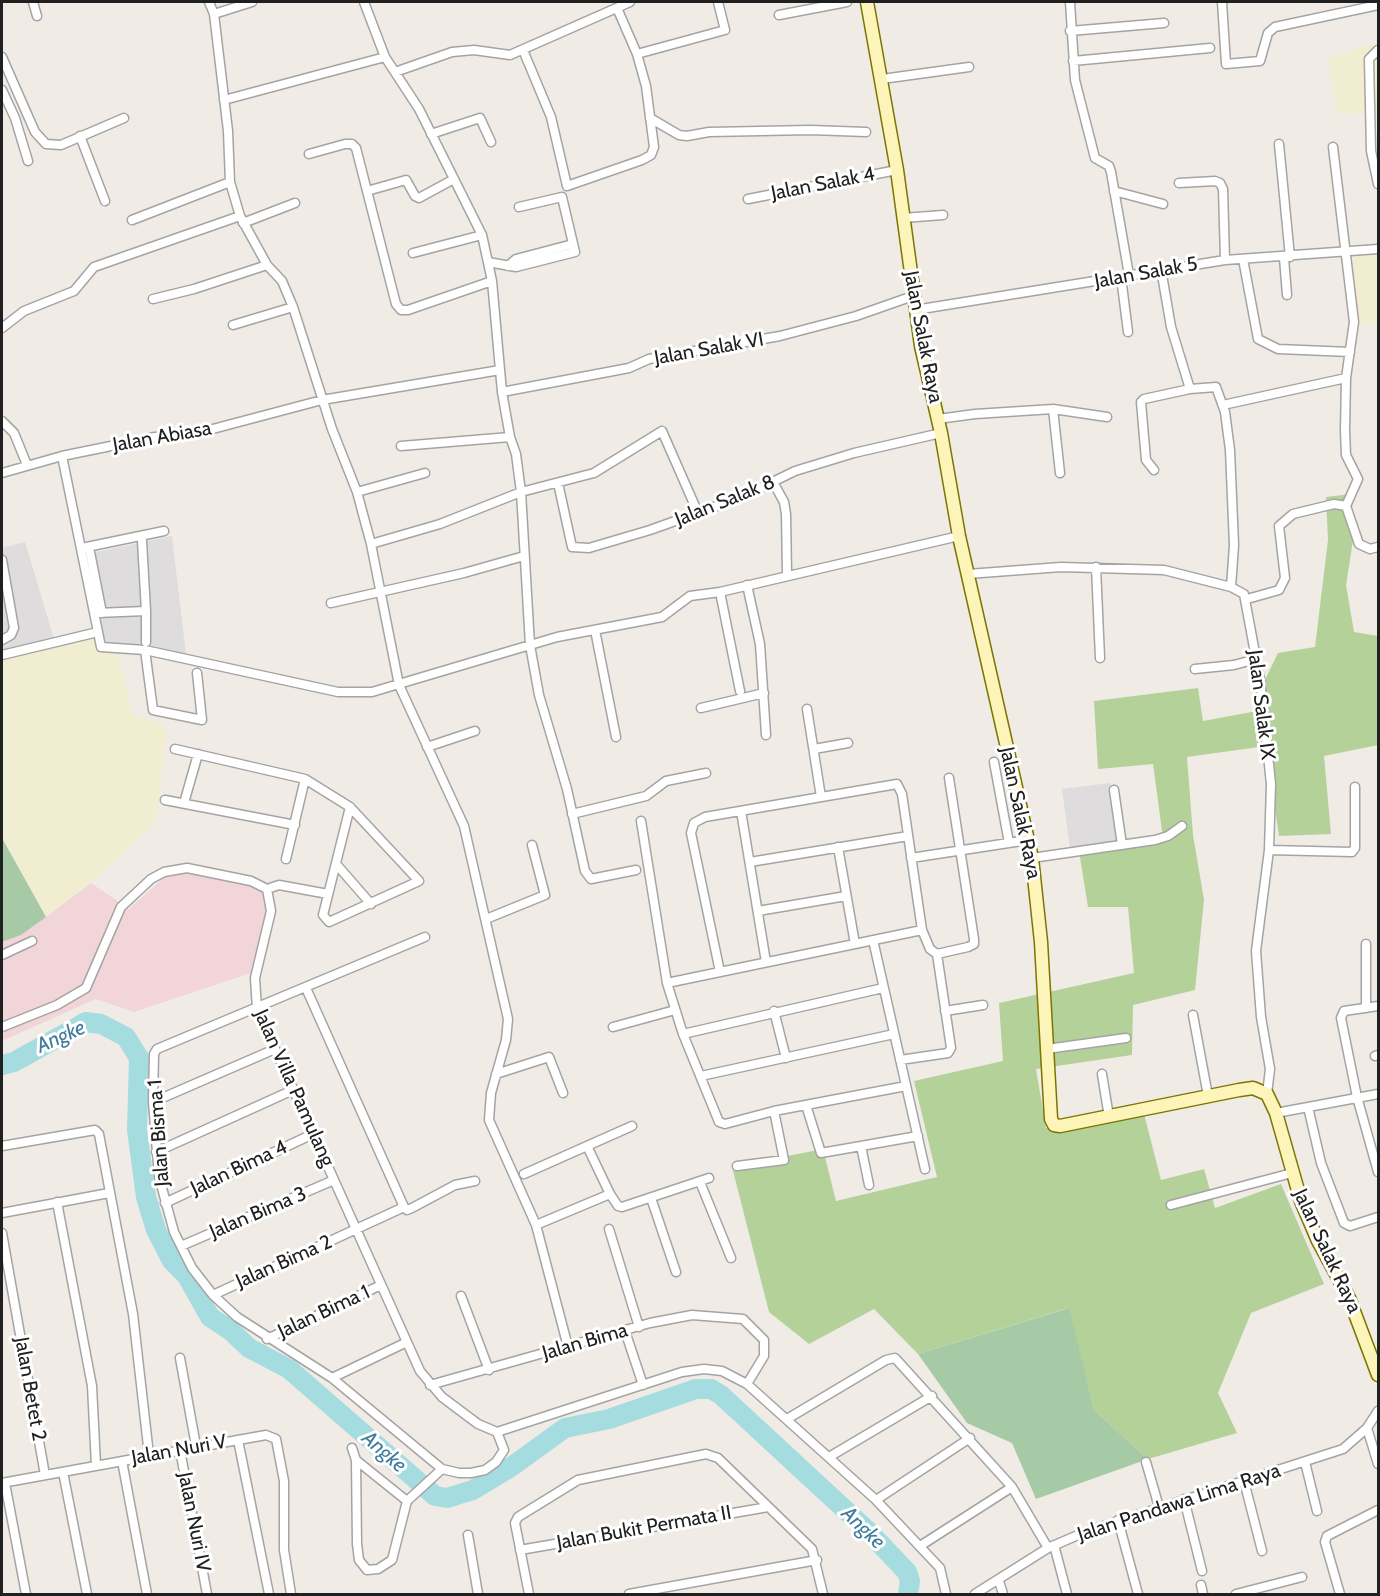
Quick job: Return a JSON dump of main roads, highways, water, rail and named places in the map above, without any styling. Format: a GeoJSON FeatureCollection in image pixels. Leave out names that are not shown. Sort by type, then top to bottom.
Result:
{"type":"FeatureCollection","features":[{"type":"Feature","properties":{"kind":"waterway","name":"Angke"},"geometry":{"type":"LineString","coordinates":[[2,1065],[14,1062],[86,1022],[101,1024],[126,1037],[139,1058],[137,1130],[146,1197],[156,1230],[172,1261],[187,1276],[210,1317],[230,1330],[249,1348],[289,1369],[435,1496],[447,1498],[473,1490],[511,1467],[565,1428],[609,1419],[696,1389],[711,1389],[721,1395],[868,1531],[907,1572],[910,1581],[908,1594]]}}]}
